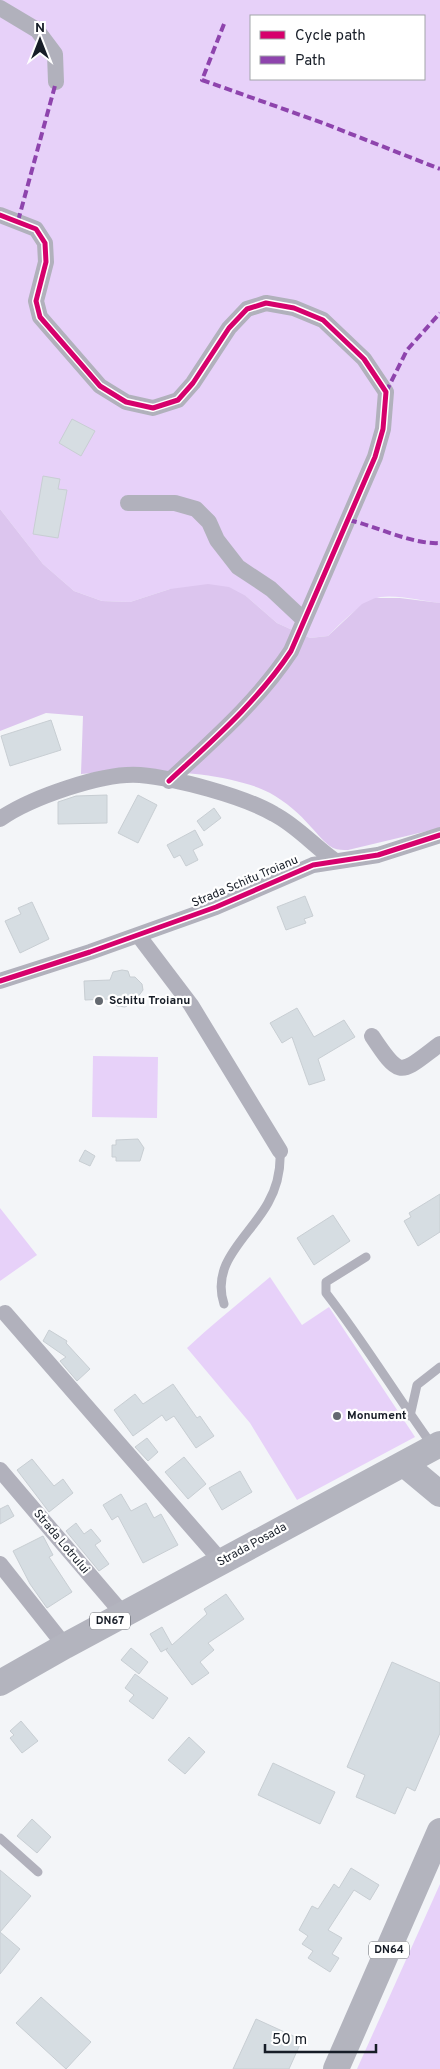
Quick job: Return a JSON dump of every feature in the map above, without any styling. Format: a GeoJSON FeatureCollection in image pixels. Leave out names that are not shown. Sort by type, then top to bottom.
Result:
{"type":"FeatureCollection","features":[{"type":"Feature","properties":{"kind":"main road","name":"Strada Posada"},"geometry":{"type":"LineString","coordinates":[[0,1683],[123,1614],[222,1562],[329,1499],[404,1464],[430,1441]]}},
{"type":"Feature","properties":{"kind":"main road"},"geometry":{"type":"LineString","coordinates":[[404,1464],[440,1494]]}},
{"type":"Feature","properties":{"kind":"main road","name":"DN64"},"geometry":{"type":"LineString","coordinates":[[336,2069],[440,1831]]}},
{"type":"Feature","properties":{"kind":"street"},"geometry":{"type":"LineString","coordinates":[[0,8],[37,30],[55,54],[56,82]]}},
{"type":"Feature","properties":{"kind":"street"},"geometry":{"type":"LineString","coordinates":[[0,214],[36,230],[45,243],[46,262],[36,301],[40,317],[100,386],[126,402],[153,408],[178,400],[193,383],[229,328],[246,309],[266,304],[294,308],[324,320],[364,359],[386,392],[383,429],[359,496],[291,651],[273,679],[230,724],[169,781]]}},
{"type":"Feature","properties":{"kind":"street"},"geometry":{"type":"LineString","coordinates":[[128,503],[175,503],[196,509],[208,522],[217,540],[238,567],[271,589],[304,620]]}},
{"type":"Feature","properties":{"kind":"street"},"geometry":{"type":"LineString","coordinates":[[0,819],[18,808],[95,780],[117,776],[140,775],[207,789],[273,813],[287,821],[334,860]]}},
{"type":"Feature","properties":{"kind":"street","name":"Strada Schitu Troianu"},"geometry":{"type":"LineString","coordinates":[[0,981],[216,907],[313,865],[334,860],[378,856],[440,835]]}},
{"type":"Feature","properties":{"kind":"street"},"geometry":{"type":"LineString","coordinates":[[142,933],[191,1005],[280,1151]]}},
{"type":"Feature","properties":{"kind":"street"},"geometry":{"type":"LineString","coordinates":[[372,1036],[393,1066],[402,1069],[410,1066],[440,1044]]}},
{"type":"Feature","properties":{"kind":"street"},"geometry":{"type":"LineString","coordinates":[[5,1312],[222,1562]]}},
{"type":"Feature","properties":{"kind":"street","name":"Strada Lotrului"},"geometry":{"type":"LineString","coordinates":[[0,1470],[123,1614]]}},
{"type":"Feature","properties":{"kind":"street"},"geometry":{"type":"LineString","coordinates":[[0,1564],[65,1646]]}},
{"type":"Feature","properties":{"kind":"lane"},"geometry":{"type":"LineString","coordinates":[[224,1304],[220,1291],[222,1272],[240,1240],[268,1204],[277,1181],[280,1151]]}},
{"type":"Feature","properties":{"kind":"lane"},"geometry":{"type":"LineString","coordinates":[[366,1257],[326,1282],[324,1289],[348,1320],[410,1416],[430,1441]]}},
{"type":"Feature","properties":{"kind":"lane"},"geometry":{"type":"LineString","coordinates":[[410,1416],[417,1385],[440,1367]]}},
{"type":"Feature","properties":{"kind":"lane"},"geometry":{"type":"LineString","coordinates":[[0,1838],[38,1872]]}},
{"type":"Feature","properties":{"kind":"shaded area"},"geometry":{"type":"Polygon","coordinates":[[[0,0],[440,0],[440,603],[388,596],[380,597],[367,602],[355,611],[328,636],[310,638],[277,623],[246,596],[170,589],[130,602],[102,601],[74,591],[43,564],[0,509],[0,0]]]}},
{"type":"Feature","properties":{"kind":"shaded area"},"geometry":{"type":"Polygon","coordinates":[[[0,509],[43,564],[74,591],[102,601],[130,602],[170,589],[208,584],[229,587],[246,596],[277,623],[310,638],[328,636],[362,604],[375,598],[400,598],[440,603],[440,828],[348,850],[337,849],[327,844],[287,804],[270,793],[251,785],[228,779],[177,772],[126,771],[81,774],[83,716],[46,713],[0,731],[0,509]]]}},
{"type":"Feature","properties":{"kind":"shaded area"},"geometry":{"type":"Polygon","coordinates":[[[93,1056],[158,1057],[157,1118],[92,1117],[93,1056]]]}},
{"type":"Feature","properties":{"kind":"shaded area"},"geometry":{"type":"Polygon","coordinates":[[[0,1208],[37,1255],[0,1281],[0,1208]]]}},
{"type":"Feature","properties":{"kind":"shaded area"},"geometry":{"type":"Polygon","coordinates":[[[270,1277],[302,1325],[329,1307],[415,1437],[297,1500],[250,1423],[187,1348],[270,1277]]]}},
{"type":"Feature","properties":{"kind":"shaded area"},"geometry":{"type":"Polygon","coordinates":[[[440,1884],[440,2069],[357,2069],[440,1884]]]}},
{"type":"Feature","properties":{"kind":"building"},"geometry":{"type":"Polygon","coordinates":[[[72,419],[95,431],[81,456],[59,443],[72,419]]]}},
{"type":"Feature","properties":{"kind":"building"},"geometry":{"type":"Polygon","coordinates":[[[43,476],[60,479],[58,489],[67,490],[58,538],[33,534],[43,476]]]}},
{"type":"Feature","properties":{"kind":"building"},"geometry":{"type":"Polygon","coordinates":[[[51,720],[61,750],[10,766],[1,736],[51,720]]]}},
{"type":"Feature","properties":{"kind":"building"},"geometry":{"type":"Polygon","coordinates":[[[107,795],[107,823],[58,824],[58,802],[76,796],[107,795]]]}},
{"type":"Feature","properties":{"kind":"building"},"geometry":{"type":"Polygon","coordinates":[[[138,795],[157,805],[138,843],[118,833],[138,795]]]}},
{"type":"Feature","properties":{"kind":"building"},"geometry":{"type":"Polygon","coordinates":[[[214,808],[221,818],[204,831],[197,821],[214,808]]]}},
{"type":"Feature","properties":{"kind":"building"},"geometry":{"type":"Polygon","coordinates":[[[195,830],[203,845],[193,850],[198,860],[186,866],[180,855],[174,858],[167,845],[195,830]]]}},
{"type":"Feature","properties":{"kind":"building"},"geometry":{"type":"Polygon","coordinates":[[[305,896],[313,916],[304,919],[306,923],[286,930],[277,907],[305,896]]]}},
{"type":"Feature","properties":{"kind":"building"},"geometry":{"type":"Polygon","coordinates":[[[32,902],[49,939],[20,953],[5,921],[21,914],[18,908],[32,902]]]}},
{"type":"Feature","properties":{"kind":"building"},"geometry":{"type":"Polygon","coordinates":[[[128,971],[130,977],[135,977],[142,984],[143,990],[137,998],[131,999],[130,1004],[125,1007],[117,1006],[109,999],[85,1000],[84,981],[110,980],[113,972],[128,971]]]}},
{"type":"Feature","properties":{"kind":"building"},"geometry":{"type":"Polygon","coordinates":[[[297,1008],[314,1037],[344,1020],[355,1037],[318,1059],[325,1080],[309,1085],[292,1037],[282,1043],[270,1023],[297,1008]]]}},
{"type":"Feature","properties":{"kind":"building"},"geometry":{"type":"Polygon","coordinates":[[[138,1139],[144,1148],[140,1161],[116,1161],[116,1157],[112,1157],[112,1145],[116,1145],[116,1140],[138,1139]]]}},
{"type":"Feature","properties":{"kind":"building"},"geometry":{"type":"Polygon","coordinates":[[[85,1150],[95,1156],[90,1166],[79,1161],[85,1150]]]}},
{"type":"Feature","properties":{"kind":"building"},"geometry":{"type":"Polygon","coordinates":[[[440,1194],[440,1232],[418,1246],[404,1221],[411,1217],[409,1213],[440,1194]]]}},
{"type":"Feature","properties":{"kind":"building"},"geometry":{"type":"Polygon","coordinates":[[[333,1215],[350,1241],[314,1265],[297,1238],[333,1215]]]}},
{"type":"Feature","properties":{"kind":"building"},"geometry":{"type":"Polygon","coordinates":[[[49,1330],[67,1341],[66,1343],[90,1369],[77,1381],[60,1361],[66,1357],[43,1341],[49,1330]]]}},
{"type":"Feature","properties":{"kind":"building"},"geometry":{"type":"Polygon","coordinates":[[[173,1384],[197,1418],[200,1416],[214,1436],[196,1448],[174,1416],[166,1421],[162,1415],[133,1436],[114,1410],[135,1394],[143,1404],[173,1384]]]}},
{"type":"Feature","properties":{"kind":"building"},"geometry":{"type":"Polygon","coordinates":[[[147,1438],[158,1452],[148,1461],[135,1447],[147,1438]]]}},
{"type":"Feature","properties":{"kind":"building"},"geometry":{"type":"Polygon","coordinates":[[[184,1457],[206,1484],[188,1499],[165,1472],[184,1457]]]}},
{"type":"Feature","properties":{"kind":"building"},"geometry":{"type":"Polygon","coordinates":[[[32,1459],[54,1486],[63,1479],[73,1493],[49,1512],[17,1470],[32,1459]]]}},
{"type":"Feature","properties":{"kind":"building"},"geometry":{"type":"Polygon","coordinates":[[[240,1471],[252,1492],[222,1510],[209,1488],[240,1471]]]}},
{"type":"Feature","properties":{"kind":"building"},"geometry":{"type":"Polygon","coordinates":[[[121,1494],[131,1511],[146,1503],[154,1518],[161,1514],[178,1545],[143,1563],[118,1516],[112,1520],[103,1505],[121,1494]]]}},
{"type":"Feature","properties":{"kind":"building"},"geometry":{"type":"Polygon","coordinates":[[[8,1505],[14,1516],[0,1524],[0,1509],[8,1505]]]}},
{"type":"Feature","properties":{"kind":"building"},"geometry":{"type":"Polygon","coordinates":[[[76,1523],[84,1534],[91,1529],[101,1541],[95,1545],[109,1564],[99,1571],[66,1531],[76,1523]]]}},
{"type":"Feature","properties":{"kind":"building"},"geometry":{"type":"Polygon","coordinates":[[[43,1536],[53,1555],[49,1557],[72,1592],[47,1608],[30,1584],[13,1551],[43,1536]]]}},
{"type":"Feature","properties":{"kind":"building"},"geometry":{"type":"Polygon","coordinates":[[[226,1594],[244,1619],[208,1643],[214,1650],[200,1662],[209,1673],[192,1685],[166,1650],[168,1648],[161,1652],[150,1634],[162,1627],[172,1645],[207,1614],[204,1609],[226,1594]]]}},
{"type":"Feature","properties":{"kind":"building"},"geometry":{"type":"Polygon","coordinates":[[[131,1648],[148,1662],[139,1674],[121,1660],[131,1648]]]}},
{"type":"Feature","properties":{"kind":"building"},"geometry":{"type":"Polygon","coordinates":[[[392,1662],[440,1683],[440,1733],[415,1791],[407,1787],[395,1814],[356,1797],[365,1775],[347,1767],[392,1662]]]}},
{"type":"Feature","properties":{"kind":"building"},"geometry":{"type":"Polygon","coordinates":[[[135,1674],[168,1698],[153,1719],[129,1701],[134,1695],[125,1688],[135,1674]]]}},
{"type":"Feature","properties":{"kind":"building"},"geometry":{"type":"Polygon","coordinates":[[[21,1721],[38,1741],[22,1753],[10,1738],[14,1735],[10,1731],[21,1721]]]}},
{"type":"Feature","properties":{"kind":"building"},"geometry":{"type":"Polygon","coordinates":[[[189,1737],[205,1752],[185,1774],[168,1760],[189,1737]]]}},
{"type":"Feature","properties":{"kind":"building"},"geometry":{"type":"Polygon","coordinates":[[[273,1763],[335,1792],[320,1824],[258,1795],[273,1763]]]}},
{"type":"Feature","properties":{"kind":"building"},"geometry":{"type":"Polygon","coordinates":[[[32,1819],[51,1837],[37,1853],[17,1836],[32,1819]]]}},
{"type":"Feature","properties":{"kind":"building"},"geometry":{"type":"Polygon","coordinates":[[[351,1868],[379,1885],[370,1900],[354,1890],[328,1930],[342,1938],[332,1954],[339,1958],[330,1972],[308,1958],[313,1951],[302,1944],[308,1936],[299,1930],[312,1906],[318,1909],[334,1884],[339,1888],[351,1868]]]}},
{"type":"Feature","properties":{"kind":"building"},"geometry":{"type":"Polygon","coordinates":[[[0,1870],[31,1896],[0,1932],[0,1870]]]}},
{"type":"Feature","properties":{"kind":"building"},"geometry":{"type":"Polygon","coordinates":[[[0,1932],[20,1949],[0,1974],[0,1932]]]}},
{"type":"Feature","properties":{"kind":"building"},"geometry":{"type":"Polygon","coordinates":[[[41,1997],[91,2042],[66,2069],[16,2023],[41,1997]]]}},
{"type":"Feature","properties":{"kind":"building"},"geometry":{"type":"Polygon","coordinates":[[[256,2019],[302,2040],[289,2069],[233,2069],[256,2019]]]}},
{"type":"Feature","properties":{"kind":"marked path"},"geometry":{"type":"LineString","coordinates":[[224,24],[202,80],[323,123],[440,169]]}},
{"type":"Feature","properties":{"kind":"marked path"},"geometry":{"type":"LineString","coordinates":[[18,221],[56,82]]}},
{"type":"Feature","properties":{"kind":"marked path"},"geometry":{"type":"LineString","coordinates":[[386,392],[407,350],[440,313]]}},
{"type":"Feature","properties":{"kind":"marked path"},"geometry":{"type":"LineString","coordinates":[[349,520],[418,541],[440,543]]}},
{"type":"Feature","properties":{"kind":"cycle path"},"geometry":{"type":"LineString","coordinates":[[0,215],[36,229],[45,243],[46,262],[36,301],[40,317],[100,386],[126,402],[153,408],[178,400],[193,383],[229,328],[247,309],[266,303],[294,308],[323,320],[364,359],[386,392],[383,429],[375,457],[291,651],[264,687],[249,703],[169,781]]}},
{"type":"Feature","properties":{"kind":"cycle path"},"geometry":{"type":"LineString","coordinates":[[0,981],[90,952],[216,907],[313,865],[378,855],[440,835]]}},
{"type":"Feature","properties":{"kind":"place","name":"Schitu Troianu"},"geometry":{"type":"Point","coordinates":[99,1001]}},
{"type":"Feature","properties":{"kind":"place","name":"Monument"},"geometry":{"type":"Point","coordinates":[337,1416]}}]}
